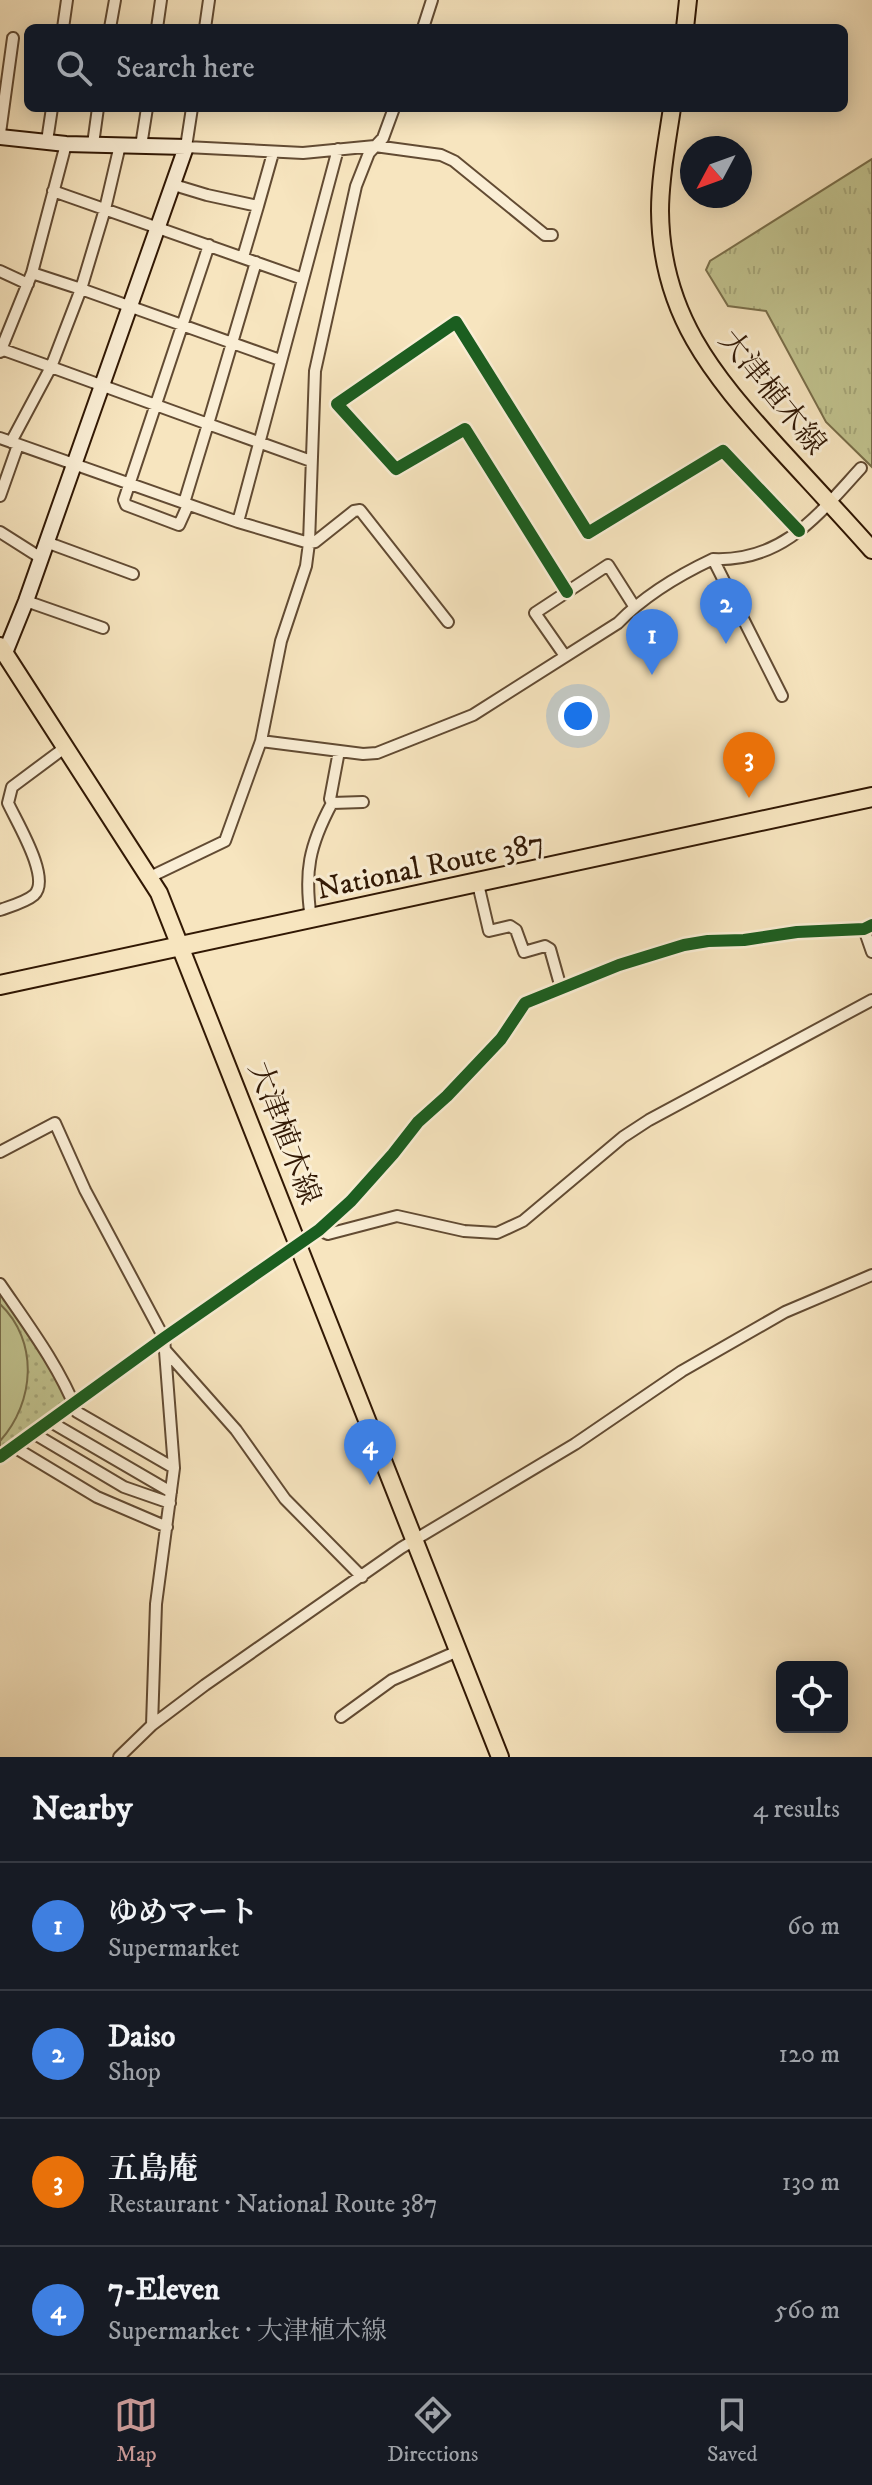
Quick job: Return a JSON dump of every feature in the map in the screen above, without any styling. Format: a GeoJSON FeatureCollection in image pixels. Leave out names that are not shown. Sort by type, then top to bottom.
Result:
{"type":"FeatureCollection","features":[{"type":"Feature","properties":{"kind":"highway","name":"National Route 387"},"geometry":{"type":"LineString","coordinates":[[3,981],[478,884],[872,797]]}},
{"type":"Feature","properties":{"kind":"main road"},"geometry":{"type":"LineString","coordinates":[[685,24],[688,0]]}},
{"type":"Feature","properties":{"kind":"main road","name":"大津植木線"},"geometry":{"type":"LineString","coordinates":[[671,112],[660,213],[665,255],[679,308],[716,376],[872,550]]}},
{"type":"Feature","properties":{"kind":"main road","name":"大津植木線"},"geometry":{"type":"LineString","coordinates":[[2,649],[159,893],[500,1757]]}},
{"type":"Feature","properties":{"kind":"street"},"geometry":{"type":"LineString","coordinates":[[64,24],[67,0]]}},
{"type":"Feature","properties":{"kind":"street"},"geometry":{"type":"LineString","coordinates":[[111,24],[115,0]]}},
{"type":"Feature","properties":{"kind":"street"},"geometry":{"type":"LineString","coordinates":[[158,24],[161,0]]}},
{"type":"Feature","properties":{"kind":"street"},"geometry":{"type":"LineString","coordinates":[[206,24],[209,0]]}},
{"type":"Feature","properties":{"kind":"street"},"geometry":{"type":"LineString","coordinates":[[424,24],[432,0]]}},
{"type":"Feature","properties":{"kind":"street"},"geometry":{"type":"LineString","coordinates":[[13,38],[0,135],[66,144],[273,153],[375,146],[426,151],[454,161],[545,235],[552,235]]}},
{"type":"Feature","properties":{"kind":"street"},"geometry":{"type":"LineString","coordinates":[[47,141],[51,112]]}},
{"type":"Feature","properties":{"kind":"street"},"geometry":{"type":"LineString","coordinates":[[93,144],[97,112]]}},
{"type":"Feature","properties":{"kind":"street"},"geometry":{"type":"LineString","coordinates":[[141,146],[146,112]]}},
{"type":"Feature","properties":{"kind":"street"},"geometry":{"type":"LineString","coordinates":[[2,649],[26,601],[159,228],[186,147],[191,112]]}},
{"type":"Feature","properties":{"kind":"street"},"geometry":{"type":"LineString","coordinates":[[150,877],[225,841],[261,741],[281,641],[306,566],[315,371],[356,186],[369,153],[383,138],[393,112]]}},
{"type":"Feature","properties":{"kind":"street"},"geometry":{"type":"LineString","coordinates":[[66,144],[32,273],[1,350],[311,461]]}},
{"type":"Feature","properties":{"kind":"street"},"geometry":{"type":"LineString","coordinates":[[0,496],[10,442],[51,367],[81,289],[120,145]]}},
{"type":"Feature","properties":{"kind":"street"},"geometry":{"type":"LineString","coordinates":[[238,522],[338,149]]}},
{"type":"Feature","properties":{"kind":"street"},"geometry":{"type":"LineString","coordinates":[[243,257],[273,153]]}},
{"type":"Feature","properties":{"kind":"street"},"geometry":{"type":"LineString","coordinates":[[174,185],[258,206]]}},
{"type":"Feature","properties":{"kind":"street"},"geometry":{"type":"LineString","coordinates":[[53,191],[303,279]]}},
{"type":"Feature","properties":{"kind":"street"},"geometry":{"type":"LineString","coordinates":[[209,245],[124,500],[126,505],[179,525],[256,262]]}},
{"type":"Feature","properties":{"kind":"street"},"geometry":{"type":"LineString","coordinates":[[0,271],[28,284]]}},
{"type":"Feature","properties":{"kind":"street"},"geometry":{"type":"LineString","coordinates":[[32,273],[280,360]]}},
{"type":"Feature","properties":{"kind":"street"},"geometry":{"type":"LineString","coordinates":[[567,592],[465,429],[396,469],[337,404],[456,322],[588,533],[723,451],[799,531]]}},
{"type":"Feature","properties":{"kind":"street"},"geometry":{"type":"LineString","coordinates":[[10,442],[238,522],[309,543],[315,542],[354,511],[360,510],[448,622]]}},
{"type":"Feature","properties":{"kind":"street"},"geometry":{"type":"LineString","coordinates":[[261,741],[377,753],[449,725],[484,708],[618,623],[634,606],[713,559],[734,560],[778,547],[829,503],[861,468]]}},
{"type":"Feature","properties":{"kind":"street"},"geometry":{"type":"LineString","coordinates":[[0,532],[41,558]]}},
{"type":"Feature","properties":{"kind":"street"},"geometry":{"type":"LineString","coordinates":[[46,542],[133,574]]}},
{"type":"Feature","properties":{"kind":"street"},"geometry":{"type":"LineString","coordinates":[[713,559],[782,696]]}},
{"type":"Feature","properties":{"kind":"street"},"geometry":{"type":"LineString","coordinates":[[565,656],[535,613],[608,565],[634,606]]}},
{"type":"Feature","properties":{"kind":"street"},"geometry":{"type":"LineString","coordinates":[[26,601],[103,628]]}},
{"type":"Feature","properties":{"kind":"street"},"geometry":{"type":"LineString","coordinates":[[0,910],[34,895],[38,890],[40,872],[8,803],[8,795],[12,787],[67,746]]}},
{"type":"Feature","properties":{"kind":"street"},"geometry":{"type":"LineString","coordinates":[[311,919],[306,871],[321,824],[332,803],[330,799],[339,751]]}},
{"type":"Feature","properties":{"kind":"street"},"geometry":{"type":"LineString","coordinates":[[332,803],[363,802]]}},
{"type":"Feature","properties":{"kind":"street"},"geometry":{"type":"LineString","coordinates":[[478,884],[489,931],[510,926],[516,930],[524,952],[545,946],[550,949],[561,988]]}},
{"type":"Feature","properties":{"kind":"street"},"geometry":{"type":"LineString","coordinates":[[0,1457],[319,1230],[351,1201],[418,1122],[501,1039],[525,1003],[684,945],[868,927],[872,952]]}},
{"type":"Feature","properties":{"kind":"street"},"geometry":{"type":"LineString","coordinates":[[319,1230],[328,1234],[397,1216],[464,1231],[497,1233],[523,1221],[623,1137],[649,1120],[872,1000]]}},
{"type":"Feature","properties":{"kind":"street"},"geometry":{"type":"LineString","coordinates":[[0,1152],[55,1123],[85,1190],[164,1338],[174,1468],[156,1604],[152,1725]]}},
{"type":"Feature","properties":{"kind":"street"},"geometry":{"type":"LineString","coordinates":[[119,1757],[152,1725],[205,1685],[415,1540],[575,1444],[682,1371],[785,1312],[872,1275]]}},
{"type":"Feature","properties":{"kind":"street"},"geometry":{"type":"LineString","coordinates":[[0,1284],[36,1336],[77,1412],[174,1468]]}},
{"type":"Feature","properties":{"kind":"street"},"geometry":{"type":"LineString","coordinates":[[166,1351],[236,1430],[285,1499],[362,1577]]}},
{"type":"Feature","properties":{"kind":"street"},"geometry":{"type":"LineString","coordinates":[[49,1421],[171,1497]]}},
{"type":"Feature","properties":{"kind":"street"},"geometry":{"type":"LineString","coordinates":[[33,1433],[124,1487],[171,1497]]}},
{"type":"Feature","properties":{"kind":"street"},"geometry":{"type":"LineString","coordinates":[[14,1447],[97,1497],[167,1527]]}},
{"type":"Feature","properties":{"kind":"street"},"geometry":{"type":"LineString","coordinates":[[341,1717],[392,1680],[458,1651]]}},
{"type":"Feature","properties":{"kind":"green space"},"geometry":{"type":"Polygon","coordinates":[[[872,159],[872,467],[826,422],[766,311],[728,306],[706,270],[710,261],[872,159]]]}},
{"type":"Feature","properties":{"kind":"green space"},"geometry":{"type":"Polygon","coordinates":[[[0,1291],[70,1399],[0,1452],[0,1291]]]}},
{"type":"Feature","properties":{"kind":"green space"},"geometry":{"type":"Polygon","coordinates":[[[0,1304],[13,1319],[21,1336],[28,1372],[20,1408],[0,1441],[0,1304]]]}},
{"type":"Feature","properties":{"kind":"cycle path"},"geometry":{"type":"LineString","coordinates":[[567,592],[465,429],[396,469],[337,404],[456,322],[588,533],[723,451],[799,531]]}},
{"type":"Feature","properties":{"kind":"cycle path"},"geometry":{"type":"LineString","coordinates":[[0,1457],[319,1230],[351,1201],[418,1122],[501,1039],[525,1003],[619,965],[684,945],[797,932],[864,929],[872,925]]}},
{"type":"Feature","properties":{"kind":"place","name":"Daiso"},"geometry":{"type":"Point","coordinates":[726,644]}},
{"type":"Feature","properties":{"kind":"place","name":"ゆめマート"},"geometry":{"type":"Point","coordinates":[652,675]}},
{"type":"Feature","properties":{"kind":"place","name":"五島庵"},"geometry":{"type":"Point","coordinates":[749,798]}},
{"type":"Feature","properties":{"kind":"place","name":"7-Eleven"},"geometry":{"type":"Point","coordinates":[370,1485]}}]}
